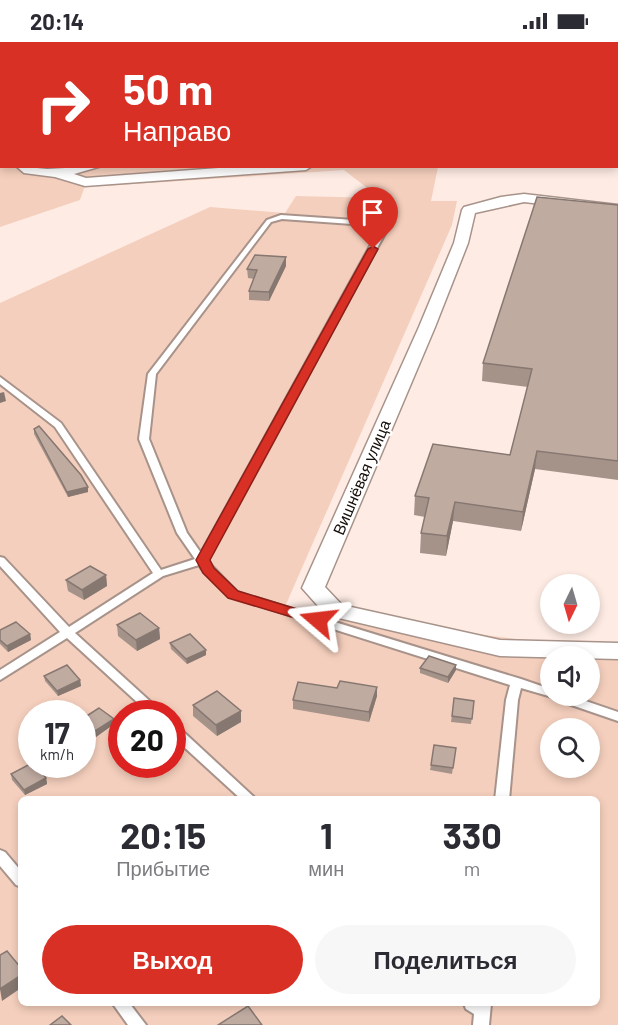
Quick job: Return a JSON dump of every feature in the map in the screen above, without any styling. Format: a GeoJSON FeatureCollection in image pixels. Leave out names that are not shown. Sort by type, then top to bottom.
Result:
{"type":"FeatureCollection","features":[{"type":"Feature","properties":{"kind":"street"},"geometry":{"type":"LineString","coordinates":[[24,168],[59,174],[85,182],[278,168]]}},
{"type":"Feature","properties":{"kind":"street"},"geometry":{"type":"LineString","coordinates":[[59,174],[87,168]]}},
{"type":"Feature","properties":{"kind":"street","name":"Вишнёвая улица"},"geometry":{"type":"LineString","coordinates":[[618,209],[524,198],[501,201],[469,210],[461,243],[427,327],[313,588],[334,610],[500,648],[618,651]]}},
{"type":"Feature","properties":{"kind":"lane"},"geometry":{"type":"LineString","coordinates":[[0,676],[159,574],[203,560],[384,228],[383,224],[281,218],[269,221],[152,374],[144,439],[182,534],[203,560],[208,570],[233,594],[540,690]]}},
{"type":"Feature","properties":{"kind":"lane"},"geometry":{"type":"LineString","coordinates":[[0,380],[58,425],[159,574]]}},
{"type":"Feature","properties":{"kind":"lane"},"geometry":{"type":"LineString","coordinates":[[0,561],[67,632],[142,700]]}},
{"type":"Feature","properties":{"kind":"lane"},"geometry":{"type":"LineString","coordinates":[[502,796],[512,700],[517,682]]}},
{"type":"Feature","properties":{"kind":"lane"},"geometry":{"type":"LineString","coordinates":[[587,706],[618,717]]}},
{"type":"Feature","properties":{"kind":"lane"},"geometry":{"type":"LineString","coordinates":[[186,741],[247,796]]}},
{"type":"Feature","properties":{"kind":"lane"},"geometry":{"type":"LineString","coordinates":[[0,856],[18,877]]}},
{"type":"Feature","properties":{"kind":"lane"},"geometry":{"type":"LineString","coordinates":[[123,1006],[138,1025]]}},
{"type":"Feature","properties":{"kind":"shaded area"},"geometry":{"type":"Polygon","coordinates":[[[0,168],[438,168],[431,201],[457,201],[452,225],[284,609],[564,646],[540,646],[540,706],[600,706],[600,652],[618,655],[618,1025],[0,1025],[0,303],[210,207],[285,213],[296,196],[380,198],[344,170],[105,186],[78,184],[85,186],[80,200],[0,227],[0,168]]]}},
{"type":"Feature","properties":{"kind":"building"},"geometry":{"type":"Polygon","coordinates":[[[537,197],[618,205],[618,461],[537,451],[523,512],[455,502],[447,536],[421,533],[429,498],[415,496],[433,444],[510,455],[532,369],[483,363],[537,197]]]}},
{"type":"Feature","properties":{"kind":"building"},"geometry":{"type":"Polygon","coordinates":[[[255,255],[286,257],[269,292],[249,291],[257,270],[247,269],[255,255]]]}},
{"type":"Feature","properties":{"kind":"building"},"geometry":{"type":"Polygon","coordinates":[[[39,426],[81,475],[88,487],[67,492],[34,429],[39,426]]]}},
{"type":"Feature","properties":{"kind":"building"},"geometry":{"type":"Polygon","coordinates":[[[90,566],[106,575],[82,590],[66,580],[90,566]]]}},
{"type":"Feature","properties":{"kind":"building"},"geometry":{"type":"Polygon","coordinates":[[[140,613],[159,628],[136,640],[117,625],[140,613]]]}},
{"type":"Feature","properties":{"kind":"building"},"geometry":{"type":"Polygon","coordinates":[[[16,622],[30,634],[7,646],[0,640],[0,630],[16,622]]]}},
{"type":"Feature","properties":{"kind":"building"},"geometry":{"type":"Polygon","coordinates":[[[190,634],[206,650],[186,659],[170,643],[190,634]]]}},
{"type":"Feature","properties":{"kind":"building"},"geometry":{"type":"Polygon","coordinates":[[[429,656],[456,665],[448,677],[420,668],[429,656]]]}},
{"type":"Feature","properties":{"kind":"building"},"geometry":{"type":"Polygon","coordinates":[[[67,665],[80,680],[57,691],[44,676],[67,665]]]}},
{"type":"Feature","properties":{"kind":"building"},"geometry":{"type":"Polygon","coordinates":[[[340,681],[377,687],[369,712],[293,700],[298,682],[337,688],[340,681]]]}},
{"type":"Feature","properties":{"kind":"building"},"geometry":{"type":"Polygon","coordinates":[[[217,691],[241,711],[216,725],[193,705],[217,691]]]}},
{"type":"Feature","properties":{"kind":"building"},"geometry":{"type":"Polygon","coordinates":[[[454,698],[474,701],[472,719],[452,716],[454,698]]]}},
{"type":"Feature","properties":{"kind":"building"},"geometry":{"type":"Polygon","coordinates":[[[99,708],[108,715],[108,723],[96,730],[96,710],[99,708]]]}},
{"type":"Feature","properties":{"kind":"building"},"geometry":{"type":"Polygon","coordinates":[[[434,745],[456,748],[453,768],[431,765],[434,745]]]}},
{"type":"Feature","properties":{"kind":"building"},"geometry":{"type":"Polygon","coordinates":[[[18,770],[18,778],[46,778],[24,790],[11,774],[18,770]]]}},
{"type":"Feature","properties":{"kind":"building"},"geometry":{"type":"Polygon","coordinates":[[[7,951],[18,964],[18,977],[0,989],[0,955],[7,951]]]}},
{"type":"Feature","properties":{"kind":"building"},"geometry":{"type":"Polygon","coordinates":[[[248,1006],[262,1025],[218,1025],[248,1006]]]}},
{"type":"Feature","properties":{"kind":"building"},"geometry":{"type":"Polygon","coordinates":[[[62,1016],[71,1025],[50,1025],[62,1016]]]}},
{"type":"Feature","properties":{"kind":"route"},"geometry":{"type":"LineString","coordinates":[[318,620],[233,594],[208,570],[203,560],[373,249]]}}]}
